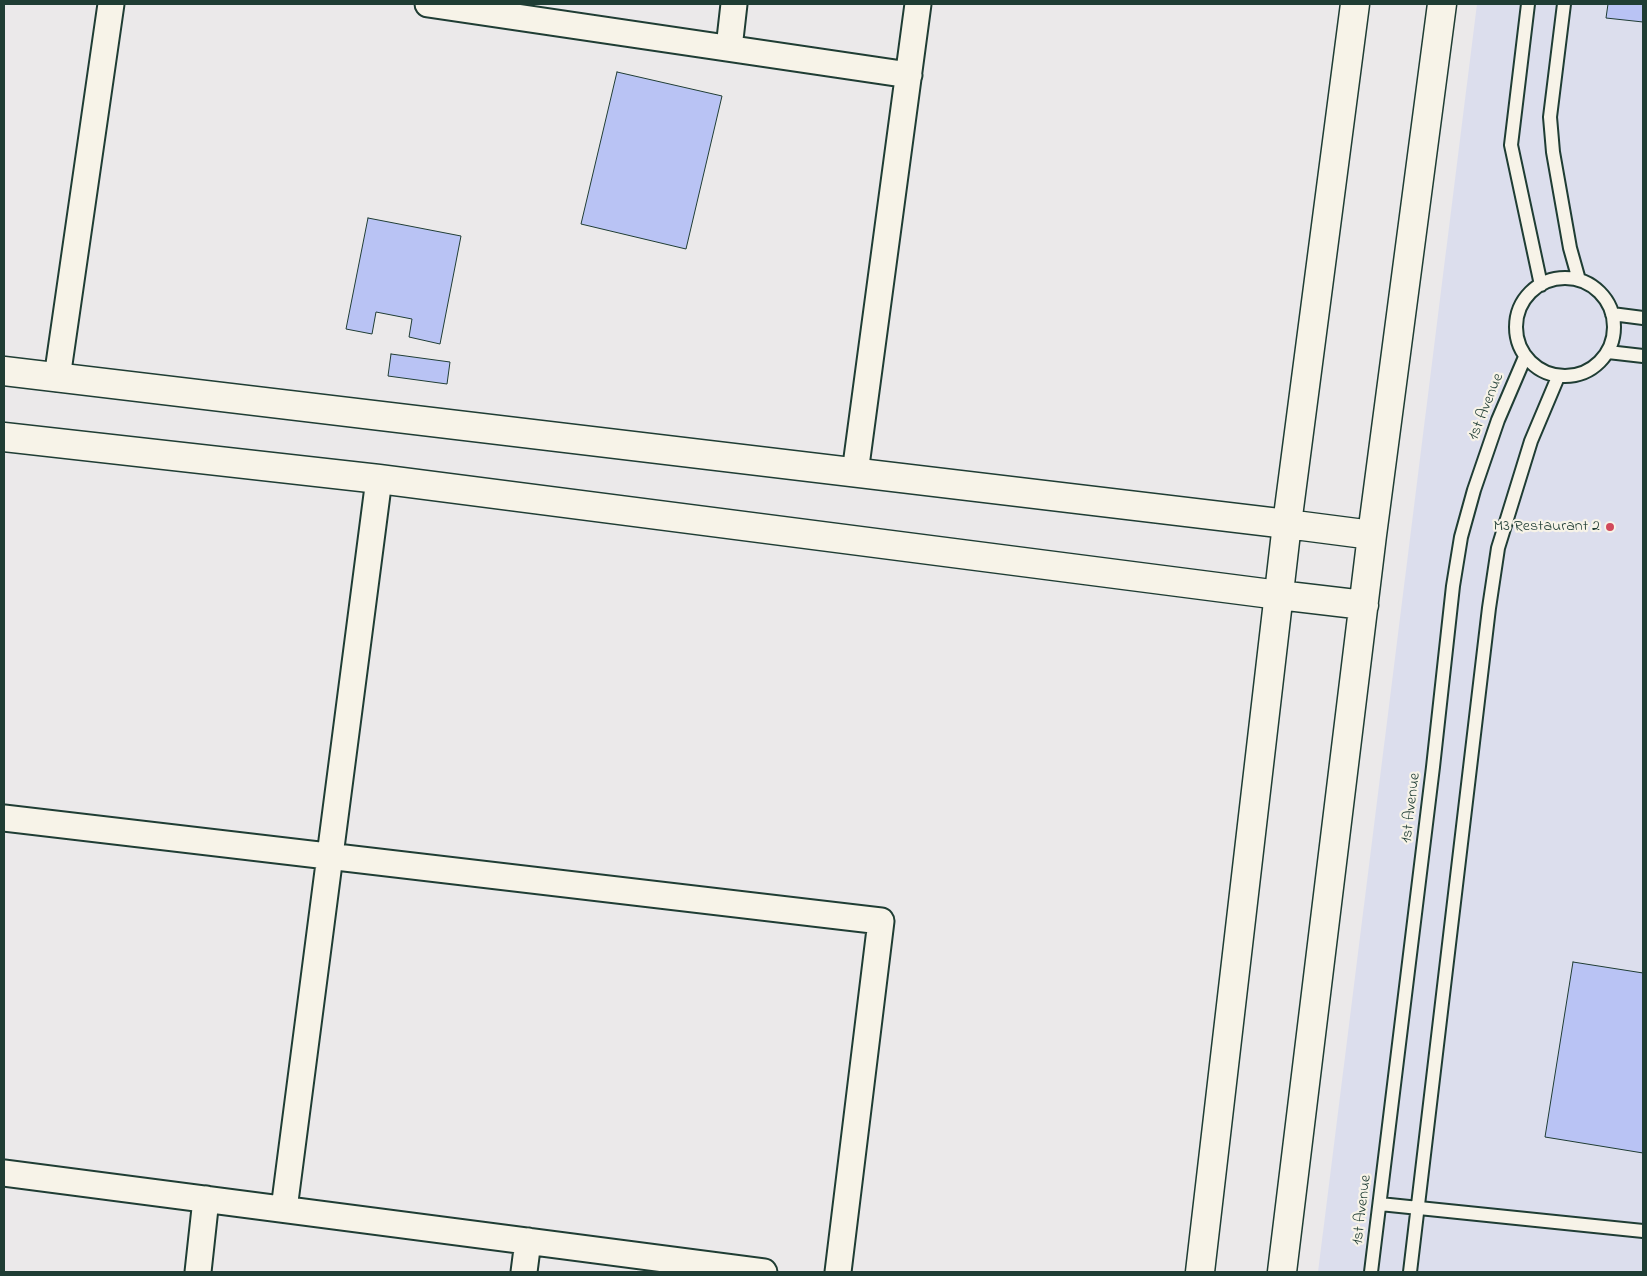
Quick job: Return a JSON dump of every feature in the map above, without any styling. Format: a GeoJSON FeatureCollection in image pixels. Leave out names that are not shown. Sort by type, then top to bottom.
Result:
{"type":"FeatureCollection","features":[{"type":"Feature","properties":{"kind":"main road"},"geometry":{"type":"LineString","coordinates":[[1200,1272],[1287,524],[1355,4]]}},
{"type":"Feature","properties":{"kind":"main road"},"geometry":{"type":"LineString","coordinates":[[1282,1272],[1372,535],[1442,4]]}},
{"type":"Feature","properties":{"kind":"main road"},"geometry":{"type":"LineString","coordinates":[[4,371],[1372,535]]}},
{"type":"Feature","properties":{"kind":"main road"},"geometry":{"type":"LineString","coordinates":[[4,437],[379,480],[1364,605]]}},
{"type":"Feature","properties":{"kind":"street"},"geometry":{"type":"LineString","coordinates":[[56,378],[111,4]]}},
{"type":"Feature","properties":{"kind":"street"},"geometry":{"type":"LineString","coordinates":[[435,4],[908,74]]}},
{"type":"Feature","properties":{"kind":"street"},"geometry":{"type":"LineString","coordinates":[[729,48],[734,4]]}},
{"type":"Feature","properties":{"kind":"street"},"geometry":{"type":"LineString","coordinates":[[855,473],[918,4]]}},
{"type":"Feature","properties":{"kind":"street"},"geometry":{"type":"LineString","coordinates":[[284,1209],[379,480]]}},
{"type":"Feature","properties":{"kind":"street"},"geometry":{"type":"LineString","coordinates":[[4,818],[881,921],[838,1272]]}},
{"type":"Feature","properties":{"kind":"street"},"geometry":{"type":"LineString","coordinates":[[4,1173],[764,1272]]}},
{"type":"Feature","properties":{"kind":"street"},"geometry":{"type":"LineString","coordinates":[[198,1272],[206,1200]]}},
{"type":"Feature","properties":{"kind":"street"},"geometry":{"type":"LineString","coordinates":[[524,1272],[528,1242]]}},
{"type":"Feature","properties":{"kind":"lane"},"geometry":{"type":"LineString","coordinates":[[1528,4],[1511,145],[1541,285]]}},
{"type":"Feature","properties":{"kind":"lane"},"geometry":{"type":"LineString","coordinates":[[1564,4],[1550,117],[1553,152],[1570,248],[1579,280]]}},
{"type":"Feature","properties":{"kind":"lane"},"geometry":{"type":"LineString","coordinates":[[1560,278],[1579,280],[1596,289],[1605,298],[1612,314],[1614,334],[1608,352],[1595,367],[1583,373],[1571,376],[1558,376],[1546,373],[1534,366],[1519,346],[1516,320],[1520,308],[1527,297],[1547,281],[1560,278]]}},
{"type":"Feature","properties":{"kind":"lane"},"geometry":{"type":"LineString","coordinates":[[1612,314],[1643,318]]}},
{"type":"Feature","properties":{"kind":"lane"},"geometry":{"type":"LineString","coordinates":[[1608,352],[1643,356]]}},
{"type":"Feature","properties":{"kind":"lane","name":"1st Avenue"},"geometry":{"type":"LineString","coordinates":[[1371,1272],[1432,777],[1453,586],[1461,537],[1474,490],[1498,420],[1526,357]]}},
{"type":"Feature","properties":{"kind":"lane"},"geometry":{"type":"LineString","coordinates":[[1410,1272],[1489,608],[1498,548],[1531,441],[1558,376]]}},
{"type":"Feature","properties":{"kind":"lane"},"geometry":{"type":"LineString","coordinates":[[1380,1204],[1643,1231]]}},
{"type":"Feature","properties":{"kind":"shaded area"},"geometry":{"type":"Polygon","coordinates":[[[1477,4],[1643,4],[1643,1272],[1318,1272],[1477,4]]]}},
{"type":"Feature","properties":{"kind":"building"},"geometry":{"type":"Polygon","coordinates":[[[1608,4],[1643,4],[1643,22],[1606,18],[1608,4]]]}},
{"type":"Feature","properties":{"kind":"building"},"geometry":{"type":"Polygon","coordinates":[[[617,72],[722,96],[686,249],[581,224],[617,72]]]}},
{"type":"Feature","properties":{"kind":"building"},"geometry":{"type":"Polygon","coordinates":[[[368,218],[461,236],[440,344],[409,337],[412,319],[376,312],[372,334],[346,329],[368,218]]]}},
{"type":"Feature","properties":{"kind":"building"},"geometry":{"type":"Polygon","coordinates":[[[391,354],[450,362],[447,384],[388,376],[391,354]]]}},
{"type":"Feature","properties":{"kind":"building"},"geometry":{"type":"Polygon","coordinates":[[[1573,962],[1643,973],[1643,1153],[1545,1137],[1573,962]]]}},
{"type":"Feature","properties":{"kind":"place","name":"M3 Restaurant 2"},"geometry":{"type":"Point","coordinates":[1610,527]}}]}
